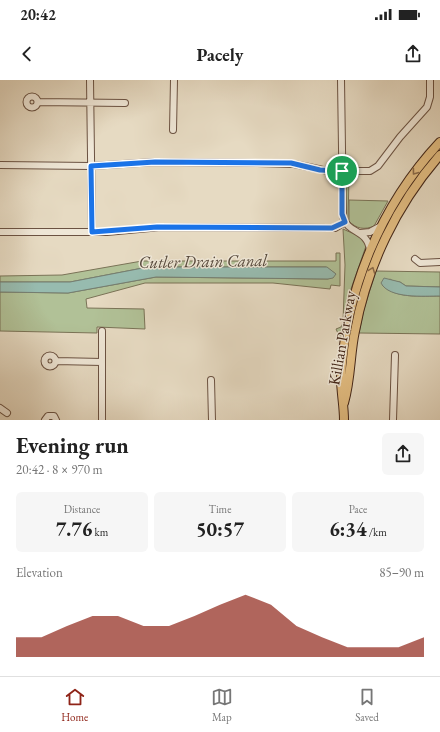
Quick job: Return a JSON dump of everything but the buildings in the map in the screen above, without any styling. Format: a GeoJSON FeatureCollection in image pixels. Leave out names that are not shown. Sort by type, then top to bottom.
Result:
{"type":"FeatureCollection","features":[{"type":"Feature","properties":{"kind":"main road","name":"Killian Parkway"},"geometry":{"type":"LineString","coordinates":[[344,420],[344,404],[341,392],[345,341],[354,297],[370,250],[406,185],[440,142]]}},
{"type":"Feature","properties":{"kind":"main road","name":"Killian Parkway"},"geometry":{"type":"LineString","coordinates":[[344,404],[348,391],[350,356],[357,321],[373,266],[403,206],[440,154]]}},
{"type":"Feature","properties":{"kind":"street"},"geometry":{"type":"LineString","coordinates":[[90,80],[92,232]]}},
{"type":"Feature","properties":{"kind":"street"},"geometry":{"type":"LineString","coordinates":[[173,130],[174,80]]}},
{"type":"Feature","properties":{"kind":"street"},"geometry":{"type":"LineString","coordinates":[[341,80],[342,214],[345,222],[350,228],[360,232],[370,232],[382,226]]}},
{"type":"Feature","properties":{"kind":"street"},"geometry":{"type":"LineString","coordinates":[[0,165],[91,166],[155,162],[291,163],[320,170],[370,171],[378,166],[397,140],[427,106],[430,98],[430,80]]}},
{"type":"Feature","properties":{"kind":"street"},"geometry":{"type":"LineString","coordinates":[[38,102],[124,103]]}},
{"type":"Feature","properties":{"kind":"street"},"geometry":{"type":"LineString","coordinates":[[0,232],[92,232],[157,227],[332,228],[345,222]]}},
{"type":"Feature","properties":{"kind":"street"},"geometry":{"type":"LineString","coordinates":[[360,232],[367,239],[370,250]]}},
{"type":"Feature","properties":{"kind":"street"},"geometry":{"type":"LineString","coordinates":[[415,259],[420,263],[440,262]]}},
{"type":"Feature","properties":{"kind":"street"},"geometry":{"type":"LineString","coordinates":[[102,331],[102,420]]}},
{"type":"Feature","properties":{"kind":"street"},"geometry":{"type":"LineString","coordinates":[[393,420],[395,355]]}},
{"type":"Feature","properties":{"kind":"street"},"geometry":{"type":"LineString","coordinates":[[56,361],[102,362]]}},
{"type":"Feature","properties":{"kind":"street"},"geometry":{"type":"LineString","coordinates":[[211,380],[212,420]]}},
{"type":"Feature","properties":{"kind":"street"},"geometry":{"type":"LineString","coordinates":[[0,408],[7,413]]}},
{"type":"Feature","properties":{"kind":"street"},"geometry":{"type":"LineString","coordinates":[[45,420],[51,415],[54,416],[56,420]]}},
{"type":"Feature","properties":{"kind":"green space"},"geometry":{"type":"Polygon","coordinates":[[[348,175],[348,221],[346,217],[344,181],[348,175]]]}},
{"type":"Feature","properties":{"kind":"green space"},"geometry":{"type":"Polygon","coordinates":[[[349,200],[388,201],[374,226],[364,228],[355,226],[349,221],[349,200]]]}},
{"type":"Feature","properties":{"kind":"green space"},"geometry":{"type":"Polygon","coordinates":[[[343,229],[363,238],[366,246],[351,289],[341,340],[336,329],[341,327],[343,322],[345,265],[343,229]]]}},
{"type":"Feature","properties":{"kind":"green space"},"geometry":{"type":"Polygon","coordinates":[[[336,253],[340,253],[340,286],[331,285],[330,289],[273,283],[145,283],[86,299],[87,308],[144,309],[145,329],[97,327],[97,333],[0,331],[0,292],[68,293],[156,277],[328,279],[336,274],[326,267],[148,267],[70,282],[0,282],[0,276],[62,275],[142,261],[336,261],[336,253]]]}},
{"type":"Feature","properties":{"kind":"green space"},"geometry":{"type":"Polygon","coordinates":[[[376,271],[440,272],[440,287],[406,286],[400,282],[390,279],[382,285],[394,293],[402,295],[440,296],[440,334],[359,333],[364,309],[376,271]]]}},
{"type":"Feature","properties":{"kind":"water"},"geometry":{"type":"Polygon","coordinates":[[[148,267],[327,267],[336,274],[333,278],[328,279],[156,277],[68,293],[0,292],[0,282],[70,282],[148,267]]]}},
{"type":"Feature","properties":{"kind":"water"},"geometry":{"type":"Polygon","coordinates":[[[384,278],[400,282],[406,286],[440,287],[440,296],[408,296],[391,292],[381,283],[384,278]]]}},
{"type":"Feature","properties":{"kind":"route"},"geometry":{"type":"LineString","coordinates":[[155,162],[291,163],[320,170],[342,171],[342,214],[345,222],[334,228],[157,227],[92,232],[91,166],[155,162]]}},
{"type":"Feature","properties":{"kind":"water label","name":"Cutler Drain Canal"},"geometry":{"type":"Point","coordinates":[203,261]}}]}
